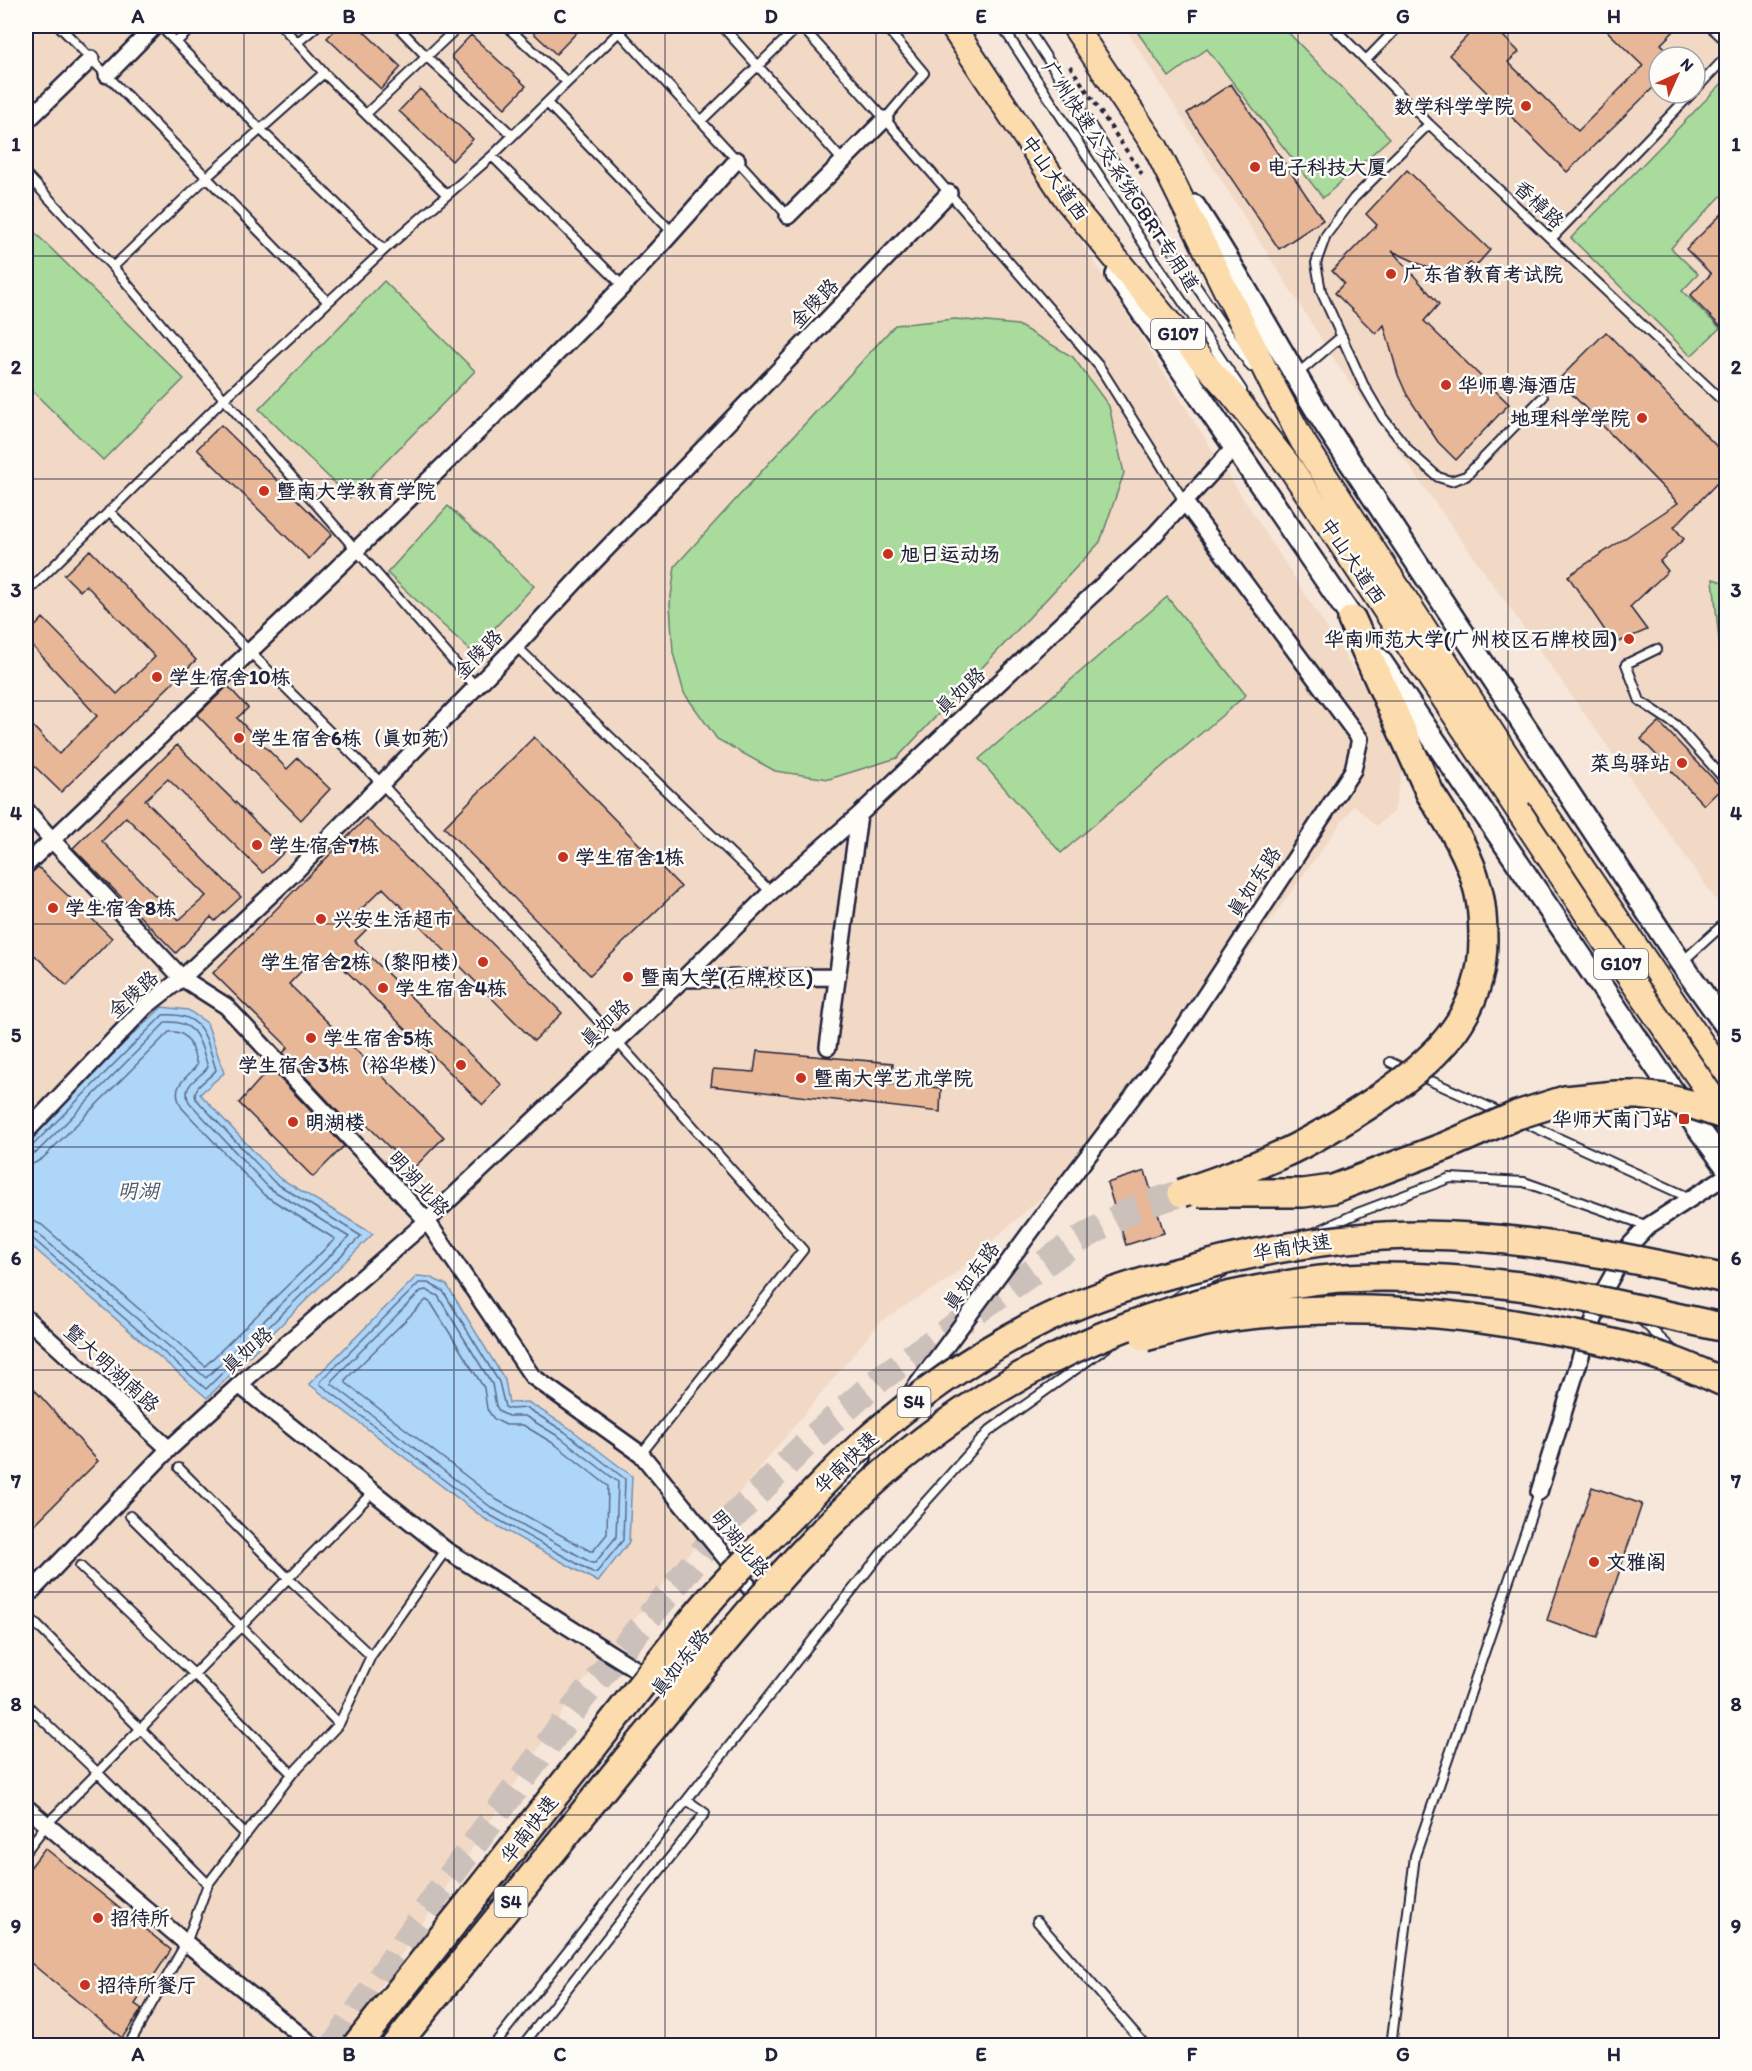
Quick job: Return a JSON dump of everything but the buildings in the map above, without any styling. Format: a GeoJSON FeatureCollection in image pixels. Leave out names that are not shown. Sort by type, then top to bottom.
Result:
{"type":"FeatureCollection","features":[{"type":"Feature","properties":{"kind":"highway","name":"中山大道西"},"geometry":{"type":"LineString","coordinates":[[952,26],[1067,200],[1180,336],[1233,395],[1290,466],[1526,805],[1726,1079]]}},
{"type":"Feature","properties":{"kind":"highway","name":"中山大道西"},"geometry":{"type":"LineString","coordinates":[[1074,26],[1156,148],[1303,442],[1526,805],[1616,958],[1726,1116]]}},
{"type":"Feature","properties":{"kind":"highway"},"geometry":{"type":"LineString","coordinates":[[1353,620],[1430,793],[1460,843],[1477,885],[1481,907],[1483,950],[1480,970],[1469,1007],[1447,1041],[1418,1071],[1343,1122],[1272,1159],[1182,1193],[1302,1193],[1333,1189],[1446,1146],[1517,1115],[1565,1100],[1608,1095],[1639,1095],[1673,1100],[1726,1116]]}},
{"type":"Feature","properties":{"kind":"highway","name":"华南快速"},"geometry":{"type":"LineString","coordinates":[[356,2046],[708,1602],[864,1443],[913,1402],[1023,1331],[1076,1305],[1185,1270],[1313,1242],[1371,1237],[1426,1235],[1537,1244],[1633,1259],[1726,1280]]}},
{"type":"Feature","properties":{"kind":"highway","name":"华南快速"},"geometry":{"type":"LineString","coordinates":[[396,2046],[627,1759],[770,1588],[810,1545],[868,1488],[926,1438],[970,1407],[1048,1361],[1075,1347],[1144,1319],[1180,1308],[1289,1284],[1342,1278],[1423,1278],[1518,1286],[1562,1293],[1726,1328]]}},
{"type":"Feature","properties":{"kind":"highway"},"geometry":{"type":"LineString","coordinates":[[1048,1361],[1179,1328],[1231,1318],[1299,1311],[1372,1309],[1472,1317],[1599,1339],[1660,1356],[1722,1387]]}},
{"type":"Feature","properties":{"kind":"main road"},"geometry":{"type":"LineString","coordinates":[[1156,148],[1222,248],[1295,376],[1681,963],[1726,1026]]}},
{"type":"Feature","properties":{"kind":"main road"},"geometry":{"type":"LineString","coordinates":[[1067,200],[1693,1121],[1726,1166]]}},
{"type":"Feature","properties":{"kind":"main road"},"geometry":{"type":"LineString","coordinates":[[1693,1121],[1707,1127],[1726,1128]]}},
{"type":"Feature","properties":{"kind":"street"},"geometry":{"type":"LineString","coordinates":[[107,75],[155,26]]}},
{"type":"Feature","properties":{"kind":"street"},"geometry":{"type":"LineString","coordinates":[[26,122],[91,59]]}},
{"type":"Feature","properties":{"kind":"street"},"geometry":{"type":"LineString","coordinates":[[788,216],[885,119]]}},
{"type":"Feature","properties":{"kind":"street"},"geometry":{"type":"LineString","coordinates":[[26,866],[250,650],[358,550],[623,286],[737,160]]}},
{"type":"Feature","properties":{"kind":"street","name":"金陵路"},"geometry":{"type":"LineString","coordinates":[[26,1132],[146,1007],[182,978],[296,871],[516,646],[949,193]]}},
{"type":"Feature","properties":{"kind":"street","name":"真如路"},"geometry":{"type":"LineString","coordinates":[[26,1597],[169,1449],[427,1221],[683,979],[771,892],[859,815],[1147,543],[1234,448]]}},
{"type":"Feature","properties":{"kind":"street","name":"真如东路"},"geometry":{"type":"LineString","coordinates":[[396,2046],[759,1599],[1042,1215],[1178,1036],[1353,770],[1360,739],[1184,501]]}},
{"type":"Feature","properties":{"kind":"street","name":"明湖北路"},"geometry":{"type":"LineString","coordinates":[[26,810],[51,840],[182,978],[226,1006],[427,1221],[532,1376],[641,1454],[759,1599]]}},
{"type":"Feature","properties":{"kind":"street"},"geometry":{"type":"LineString","coordinates":[[828,1047],[859,815]]}},
{"type":"Feature","properties":{"kind":"street"},"geometry":{"type":"LineString","coordinates":[[683,979],[837,977]]}},
{"type":"Feature","properties":{"kind":"street"},"geometry":{"type":"LineString","coordinates":[[1539,1492],[1582,1352],[1606,1287],[1629,1246],[1648,1226],[1726,1176]]}},
{"type":"Feature","properties":{"kind":"street","name":"暨大明湖南路"},"geometry":{"type":"LineString","coordinates":[[26,1318],[169,1449]]}},
{"type":"Feature","properties":{"kind":"street"},"geometry":{"type":"LineString","coordinates":[[239,1385],[446,1550],[680,1697]]}},
{"type":"Feature","properties":{"kind":"street"},"geometry":{"type":"LineString","coordinates":[[26,1807],[186,1943],[314,2046]]}},
{"type":"Feature","properties":{"kind":"lane"},"geometry":{"type":"LineString","coordinates":[[59,26],[328,302]]}},
{"type":"Feature","properties":{"kind":"lane"},"geometry":{"type":"LineString","coordinates":[[160,26],[261,130],[384,250]]}},
{"type":"Feature","properties":{"kind":"lane"},"geometry":{"type":"LineString","coordinates":[[176,42],[195,26]]}},
{"type":"Feature","properties":{"kind":"lane"},"geometry":{"type":"LineString","coordinates":[[282,26],[324,73],[367,113],[447,195]]}},
{"type":"Feature","properties":{"kind":"lane"},"geometry":{"type":"LineString","coordinates":[[298,42],[317,26]]}},
{"type":"Feature","properties":{"kind":"lane"},"geometry":{"type":"LineString","coordinates":[[397,26],[427,57],[512,135]]}},
{"type":"Feature","properties":{"kind":"lane"},"geometry":{"type":"LineString","coordinates":[[367,113],[459,26]]}},
{"type":"Feature","properties":{"kind":"lane"},"geometry":{"type":"LineString","coordinates":[[506,26],[567,82]]}},
{"type":"Feature","properties":{"kind":"lane"},"geometry":{"type":"LineString","coordinates":[[722,26],[843,161]]}},
{"type":"Feature","properties":{"kind":"lane"},"geometry":{"type":"LineString","coordinates":[[701,121],[800,26],[885,119],[1099,366],[1184,501]]}},
{"type":"Feature","properties":{"kind":"lane"},"geometry":{"type":"LineString","coordinates":[[885,26],[924,73],[885,119]]}},
{"type":"Feature","properties":{"kind":"lane","name":"广州快速公交系统GBRT专用道"},"geometry":{"type":"LineString","coordinates":[[1002,26],[1149,252],[1225,362],[1290,466]]}},
{"type":"Feature","properties":{"kind":"lane","name":"广州快速公交系统GBRT专用道"},"geometry":{"type":"LineString","coordinates":[[1026,26],[1181,264],[1303,442]]}},
{"type":"Feature","properties":{"kind":"lane","name":"香樟路"},"geometry":{"type":"LineString","coordinates":[[1332,26],[1429,124],[1726,404]]}},
{"type":"Feature","properties":{"kind":"lane"},"geometry":{"type":"LineString","coordinates":[[1366,60],[1399,26]]}},
{"type":"Feature","properties":{"kind":"lane"},"geometry":{"type":"LineString","coordinates":[[1710,26],[1726,41]]}},
{"type":"Feature","properties":{"kind":"lane"},"geometry":{"type":"LineString","coordinates":[[26,594],[224,399],[384,250],[492,156],[547,103],[616,29],[788,216]]}},
{"type":"Feature","properties":{"kind":"lane"},"geometry":{"type":"LineString","coordinates":[[1707,77],[1726,57]]}},
{"type":"Feature","properties":{"kind":"lane"},"geometry":{"type":"LineString","coordinates":[[113,267],[207,177],[324,73]]}},
{"type":"Feature","properties":{"kind":"lane"},"geometry":{"type":"LineString","coordinates":[[547,103],[672,232]]}},
{"type":"Feature","properties":{"kind":"lane"},"geometry":{"type":"LineString","coordinates":[[1552,238],[1680,105]]}},
{"type":"Feature","properties":{"kind":"lane"},"geometry":{"type":"LineString","coordinates":[[1429,124],[1354,198],[1326,235],[1316,263],[1321,291],[1363,384],[1383,418],[1411,453],[1438,477],[1451,481],[1466,476],[1543,396]]}},
{"type":"Feature","properties":{"kind":"lane"},"geometry":{"type":"LineString","coordinates":[[492,156],[623,286]]}},
{"type":"Feature","properties":{"kind":"lane"},"geometry":{"type":"LineString","coordinates":[[26,174],[113,267],[224,399],[476,687]]}},
{"type":"Feature","properties":{"kind":"lane"},"geometry":{"type":"LineString","coordinates":[[1295,376],[1342,336]]}},
{"type":"Feature","properties":{"kind":"lane"},"geometry":{"type":"LineString","coordinates":[[109,511],[381,783],[616,1040],[803,1250],[641,1454]]}},
{"type":"Feature","properties":{"kind":"lane"},"geometry":{"type":"LineString","coordinates":[[516,646],[771,892]]}},
{"type":"Feature","properties":{"kind":"lane"},"geometry":{"type":"LineString","coordinates":[[1657,649],[1626,664],[1640,701],[1676,725],[1726,781]]}},
{"type":"Feature","properties":{"kind":"lane"},"geometry":{"type":"LineString","coordinates":[[1681,963],[1726,922]]}},
{"type":"Feature","properties":{"kind":"lane"},"geometry":{"type":"LineString","coordinates":[[1390,1062],[1692,1199]]}},
{"type":"Feature","properties":{"kind":"lane"},"geometry":{"type":"LineString","coordinates":[[493,2046],[894,1537],[990,1430],[1191,1287],[1360,1212],[1450,1178],[1524,1182],[1648,1226]]}},
{"type":"Feature","properties":{"kind":"lane"},"geometry":{"type":"LineString","coordinates":[[1606,1287],[1722,1387]]}},
{"type":"Feature","properties":{"kind":"lane"},"geometry":{"type":"LineString","coordinates":[[179,1468],[288,1578],[371,1656]]}},
{"type":"Feature","properties":{"kind":"lane"},"geometry":{"type":"LineString","coordinates":[[26,1851],[47,1824],[372,1492]]}},
{"type":"Feature","properties":{"kind":"lane"},"geometry":{"type":"LineString","coordinates":[[1391,2046],[1415,1856],[1539,1492]]}},
{"type":"Feature","properties":{"kind":"lane"},"geometry":{"type":"LineString","coordinates":[[130,1516],[339,1724]]}},
{"type":"Feature","properties":{"kind":"lane"},"geometry":{"type":"LineString","coordinates":[[128,2046],[186,1943],[208,1884],[292,1774],[339,1724],[371,1656],[446,1550]]}},
{"type":"Feature","properties":{"kind":"lane"},"geometry":{"type":"LineString","coordinates":[[80,1566],[194,1674],[292,1774]]}},
{"type":"Feature","properties":{"kind":"lane"},"geometry":{"type":"LineString","coordinates":[[28,1617],[246,1835]]}},
{"type":"Feature","properties":{"kind":"lane"},"geometry":{"type":"LineString","coordinates":[[26,1704],[208,1884]]}},
{"type":"Feature","properties":{"kind":"lane"},"geometry":{"type":"LineString","coordinates":[[522,2046],[705,1813],[687,1800]]}},
{"type":"Feature","properties":{"kind":"lane"},"geometry":{"type":"LineString","coordinates":[[1037,1921],[1146,2046]]}},
{"type":"Feature","properties":{"kind":"path"},"geometry":{"type":"LineString","coordinates":[[1070,65],[1142,174]]}},
{"type":"Feature","properties":{"kind":"shaded area","name":"暨南大学(石牌校区)"},"geometry":{"type":"Polygon","coordinates":[[[26,26],[936,26],[1062,211],[1406,751],[1394,812],[1376,826],[1354,805],[1121,1127],[949,1279],[881,1321],[583,1682],[341,2045],[26,2046],[26,26]]]}},
{"type":"Feature","properties":{"kind":"shaded area","name":"华南师范大学(广州校区石牌校园)"},"geometry":{"type":"Polygon","coordinates":[[[1124,26],[1726,26],[1726,914],[1337,364],[1124,26]]]}},
{"type":"Feature","properties":{"kind":"green space"},"geometry":{"type":"Polygon","coordinates":[[[1133,26],[1282,26],[1390,138],[1323,198],[1207,49],[1169,77],[1133,26]]]}},
{"type":"Feature","properties":{"kind":"green space"},"geometry":{"type":"Polygon","coordinates":[[[1726,79],[1726,191],[1671,248],[1698,274],[1682,291],[1720,328],[1691,356],[1571,238],[1701,105],[1707,105],[1707,98],[1726,79]]]}},
{"type":"Feature","properties":{"kind":"green space"},"geometry":{"type":"Polygon","coordinates":[[[26,224],[184,379],[103,460],[26,385],[26,224]]]}},
{"type":"Feature","properties":{"kind":"green space"},"geometry":{"type":"Polygon","coordinates":[[[384,281],[475,371],[350,498],[259,409],[384,281]]]}},
{"type":"Feature","properties":{"kind":"green space","name":"旭日运动场"},"geometry":{"type":"Polygon","coordinates":[[[955,319],[1018,325],[1073,357],[1109,406],[1124,473],[1100,542],[897,758],[829,779],[775,771],[717,739],[684,693],[673,653],[670,604],[675,566],[895,325],[955,319]]]}},
{"type":"Feature","properties":{"kind":"green space"},"geometry":{"type":"Polygon","coordinates":[[[448,506],[534,586],[472,652],[387,573],[448,506]]]}},
{"type":"Feature","properties":{"kind":"green space"},"geometry":{"type":"Polygon","coordinates":[[[1713,579],[1726,583],[1726,657],[1720,650],[1713,579]]]}},
{"type":"Feature","properties":{"kind":"green space"},"geometry":{"type":"Polygon","coordinates":[[[1167,597],[1246,695],[1061,853],[979,759],[1167,597]]]}},
{"type":"Feature","properties":{"kind":"water","name":"明湖"},"geometry":{"type":"Polygon","coordinates":[[[162,1007],[188,1010],[207,1023],[224,1073],[200,1094],[278,1177],[373,1234],[207,1398],[26,1241],[26,1144],[162,1007]]]}},
{"type":"Feature","properties":{"kind":"water"},"geometry":{"type":"Polygon","coordinates":[[[417,1276],[429,1277],[447,1285],[505,1380],[509,1403],[528,1402],[568,1427],[632,1476],[629,1542],[598,1582],[485,1519],[309,1384],[417,1276]]]}},
{"type":"Feature","properties":{"kind":"tunnel"},"geometry":{"type":"LineString","coordinates":[[334,2046],[438,1893],[582,1698],[725,1525],[809,1441],[881,1378],[1075,1242],[1135,1208],[1182,1193]]}},
{"type":"Feature","properties":{"kind":"place","name":"数学科学学院"},"geometry":{"type":"Point","coordinates":[1526,106]}},
{"type":"Feature","properties":{"kind":"place","name":"电子科技大厦"},"geometry":{"type":"Point","coordinates":[1255,167]}},
{"type":"Feature","properties":{"kind":"place","name":"广东省教育考试院"},"geometry":{"type":"Point","coordinates":[1391,274]}},
{"type":"Feature","properties":{"kind":"place","name":"华师粤海酒店"},"geometry":{"type":"Point","coordinates":[1446,385]}},
{"type":"Feature","properties":{"kind":"place","name":"地理科学学院"},"geometry":{"type":"Point","coordinates":[1642,418]}},
{"type":"Feature","properties":{"kind":"place","name":"暨南大学教育学院"},"geometry":{"type":"Point","coordinates":[264,491]}},
{"type":"Feature","properties":{"kind":"place","name":"旭日运动场"},"geometry":{"type":"Point","coordinates":[888,554]}},
{"type":"Feature","properties":{"kind":"place","name":"华南师范大学(广州校区石牌校园)"},"geometry":{"type":"Point","coordinates":[1629,639]}},
{"type":"Feature","properties":{"kind":"place","name":"学生宿舍10栋"},"geometry":{"type":"Point","coordinates":[157,677]}},
{"type":"Feature","properties":{"kind":"place","name":"学生宿舍6栋（真如苑）"},"geometry":{"type":"Point","coordinates":[239,738]}},
{"type":"Feature","properties":{"kind":"place","name":"菜鸟驿站"},"geometry":{"type":"Point","coordinates":[1682,763]}},
{"type":"Feature","properties":{"kind":"place","name":"学生宿舍7栋"},"geometry":{"type":"Point","coordinates":[257,845]}},
{"type":"Feature","properties":{"kind":"place","name":"学生宿舍1栋"},"geometry":{"type":"Point","coordinates":[563,857]}},
{"type":"Feature","properties":{"kind":"place","name":"学生宿舍8栋"},"geometry":{"type":"Point","coordinates":[53,908]}},
{"type":"Feature","properties":{"kind":"place","name":"兴安生活超市"},"geometry":{"type":"Point","coordinates":[321,919]}},
{"type":"Feature","properties":{"kind":"place","name":"学生宿舍2栋（黎阳楼）"},"geometry":{"type":"Point","coordinates":[483,962]}},
{"type":"Feature","properties":{"kind":"place","name":"暨南大学(石牌校区)"},"geometry":{"type":"Point","coordinates":[628,977]}},
{"type":"Feature","properties":{"kind":"place","name":"学生宿舍4栋"},"geometry":{"type":"Point","coordinates":[383,988]}},
{"type":"Feature","properties":{"kind":"place","name":"学生宿舍5栋"},"geometry":{"type":"Point","coordinates":[311,1038]}},
{"type":"Feature","properties":{"kind":"place","name":"学生宿舍3栋（裕华楼）"},"geometry":{"type":"Point","coordinates":[461,1065]}},
{"type":"Feature","properties":{"kind":"place","name":"暨南大学艺术学院"},"geometry":{"type":"Point","coordinates":[801,1078]}},
{"type":"Feature","properties":{"kind":"place","name":"华师大南门站"},"geometry":{"type":"Point","coordinates":[1684,1119]}},
{"type":"Feature","properties":{"kind":"place","name":"明湖楼"},"geometry":{"type":"Point","coordinates":[293,1122]}},
{"type":"Feature","properties":{"kind":"place","name":"文雅阁"},"geometry":{"type":"Point","coordinates":[1594,1562]}},
{"type":"Feature","properties":{"kind":"place","name":"招待所"},"geometry":{"type":"Point","coordinates":[98,1918]}},
{"type":"Feature","properties":{"kind":"place","name":"招待所餐厅"},"geometry":{"type":"Point","coordinates":[85,1985]}}]}
